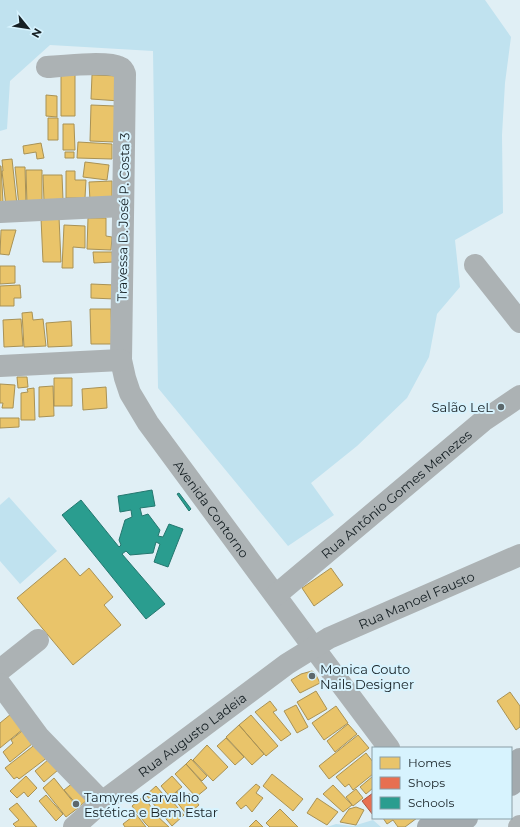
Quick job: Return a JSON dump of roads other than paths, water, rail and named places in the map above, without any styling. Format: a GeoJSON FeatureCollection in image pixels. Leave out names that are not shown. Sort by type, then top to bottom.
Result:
{"type":"FeatureCollection","features":[{"type":"Feature","properties":{"kind":"main road"},"geometry":{"type":"LineString","coordinates":[[512,765],[520,759]]}},
{"type":"Feature","properties":{"kind":"main road"},"geometry":{"type":"LineString","coordinates":[[512,784],[520,778]]}},
{"type":"Feature","properties":{"kind":"main road"},"geometry":{"type":"LineString","coordinates":[[428,827],[439,819]]}},
{"type":"Feature","properties":{"kind":"main road"},"geometry":{"type":"LineString","coordinates":[[455,827],[466,819]]}},
{"type":"Feature","properties":{"kind":"street","name":"Travessa D. José P. Costa 3"},"geometry":{"type":"LineString","coordinates":[[47,67],[95,65],[116,66],[123,69],[125,74],[121,360]]}},
{"type":"Feature","properties":{"kind":"street"},"geometry":{"type":"LineString","coordinates":[[0,212],[123,206]]}},
{"type":"Feature","properties":{"kind":"street"},"geometry":{"type":"LineString","coordinates":[[475,265],[520,322]]}},
{"type":"Feature","properties":{"kind":"street"},"geometry":{"type":"LineString","coordinates":[[0,366],[121,360]]}},
{"type":"Feature","properties":{"kind":"street","name":"Avenida Contorno"},"geometry":{"type":"LineString","coordinates":[[121,360],[130,393],[138,408],[388,747]]}},
{"type":"Feature","properties":{"kind":"street","name":"Rua Antônio Gomes Menezes"},"geometry":{"type":"LineString","coordinates":[[276,595],[483,421],[520,396]]}},
{"type":"Feature","properties":{"kind":"street","name":"Rua Manoel Fausto"},"geometry":{"type":"LineString","coordinates":[[314,648],[329,638],[520,555]]}},
{"type":"Feature","properties":{"kind":"street"},"geometry":{"type":"LineString","coordinates":[[0,670],[38,640]]}},
{"type":"Feature","properties":{"kind":"street","name":"Rua Augusto Ladeia"},"geometry":{"type":"LineString","coordinates":[[74,827],[102,802],[287,664],[314,648]]}},
{"type":"Feature","properties":{"kind":"street"},"geometry":{"type":"LineString","coordinates":[[0,684],[39,737],[102,802]]}},
{"type":"Feature","properties":{"kind":"place","name":"Salão LeL"},"geometry":{"type":"Point","coordinates":[501,407]}},
{"type":"Feature","properties":{"kind":"place","name":"Monica Couto Nails Designer"},"geometry":{"type":"Point","coordinates":[312,676]}},
{"type":"Feature","properties":{"kind":"place","name":"Tamyres Carvalho Estética e Bem Estar"},"geometry":{"type":"Point","coordinates":[76,804]}}]}
